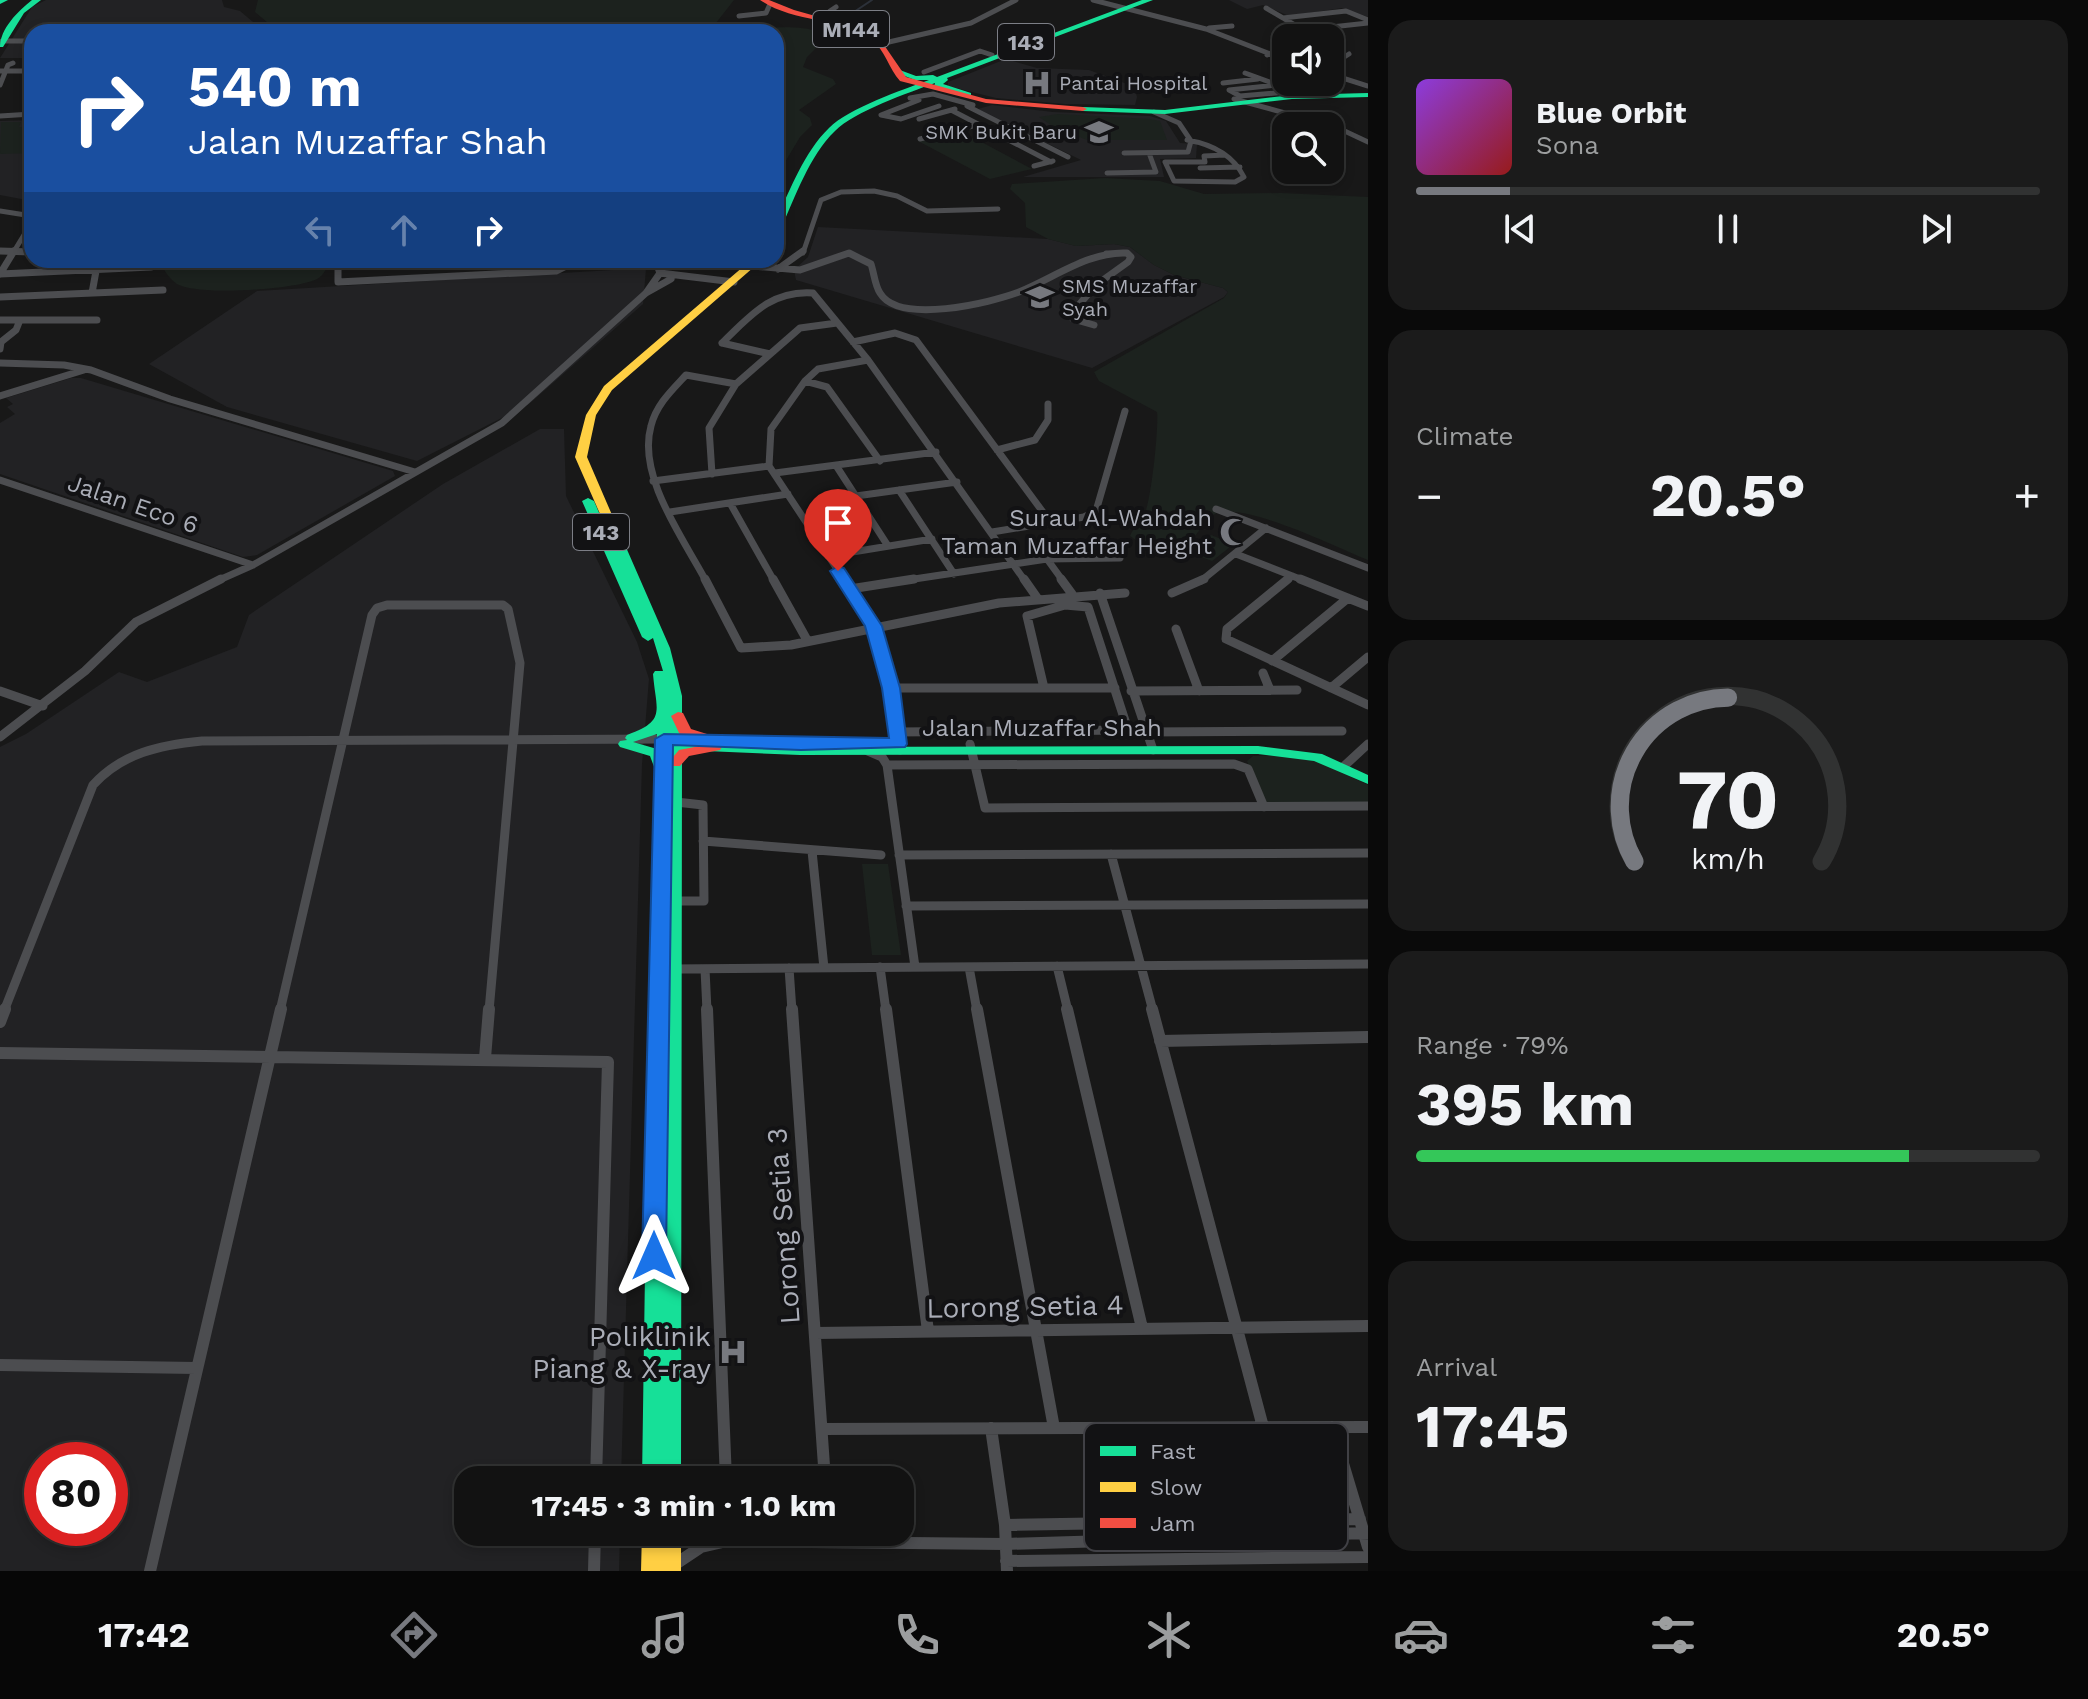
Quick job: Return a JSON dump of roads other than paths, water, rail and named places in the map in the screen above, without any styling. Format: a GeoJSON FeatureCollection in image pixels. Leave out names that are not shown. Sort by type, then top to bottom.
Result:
{"type":"FeatureCollection","features":[{"type":"Feature","properties":{"kind":"main road"},"geometry":{"type":"LineString","coordinates":[[1,43],[21,12],[37,0]]}},
{"type":"Feature","properties":{"kind":"main road","name":"M144"},"geometry":{"type":"LineString","coordinates":[[768,1],[787,9],[835,14],[889,42],[897,72]]}},
{"type":"Feature","properties":{"kind":"main road","name":"M144"},"geometry":{"type":"LineString","coordinates":[[768,1],[788,13],[869,35],[883,42],[897,72]]}},
{"type":"Feature","properties":{"kind":"main road","name":"143"},"geometry":{"type":"LineString","coordinates":[[784,212],[814,152],[832,129],[866,107],[992,55],[1126,6],[1147,7]]}},
{"type":"Feature","properties":{"kind":"main road","name":"143"},"geometry":{"type":"LineString","coordinates":[[784,195],[803,158],[822,131],[850,110],[974,66],[1126,6]]}},
{"type":"Feature","properties":{"kind":"main road"},"geometry":{"type":"LineString","coordinates":[[974,66],[937,84],[970,101],[1154,112],[1272,95]]}},
{"type":"Feature","properties":{"kind":"main road"},"geometry":{"type":"LineString","coordinates":[[897,72],[915,78],[917,86]]}},
{"type":"Feature","properties":{"kind":"main road"},"geometry":{"type":"LineString","coordinates":[[897,72],[905,83],[970,101],[1154,112],[1236,100],[1368,94]]}},
{"type":"Feature","properties":{"kind":"main road"},"geometry":{"type":"LineString","coordinates":[[1344,94],[1368,94]]}},
{"type":"Feature","properties":{"kind":"main road"},"geometry":{"type":"LineString","coordinates":[[1116,109],[1187,106]]}},
{"type":"Feature","properties":{"kind":"main road","name":"143"},"geometry":{"type":"LineString","coordinates":[[671,1466],[663,775],[669,742],[669,661],[581,457],[583,439],[598,402],[620,375],[743,268]]}},
{"type":"Feature","properties":{"kind":"main road"},"geometry":{"type":"LineString","coordinates":[[628,741],[654,730],[670,714],[685,732],[716,744]]}},
{"type":"Feature","properties":{"kind":"main road"},"geometry":{"type":"LineString","coordinates":[[628,741],[656,753],[663,775]]}},
{"type":"Feature","properties":{"kind":"main road","name":"143"},"geometry":{"type":"LineString","coordinates":[[652,1466],[666,969],[675,901],[675,763],[669,742]]}},
{"type":"Feature","properties":{"kind":"main road","name":"Jalan Muzaffar Shah"},"geometry":{"type":"LineString","coordinates":[[669,742],[866,751],[898,742]]}},
{"type":"Feature","properties":{"kind":"main road","name":"Jalan Muzaffar Shah"},"geometry":{"type":"LineString","coordinates":[[716,744],[898,742],[972,754],[1149,742],[1317,757],[1368,772]]}},
{"type":"Feature","properties":{"kind":"main road"},"geometry":{"type":"LineString","coordinates":[[675,763],[684,753],[716,744]]}},
{"type":"Feature","properties":{"kind":"main road","name":"Jalan Muzaffar Shah"},"geometry":{"type":"LineString","coordinates":[[1346,764],[1368,780]]}},
{"type":"Feature","properties":{"kind":"main road"},"geometry":{"type":"LineString","coordinates":[[651,1571],[652,1546]]}},
{"type":"Feature","properties":{"kind":"main road"},"geometry":{"type":"LineString","coordinates":[[671,1546],[671,1570]]}},
{"type":"Feature","properties":{"kind":"street"},"geometry":{"type":"LineString","coordinates":[[889,42],[971,23],[1016,0]]}},
{"type":"Feature","properties":{"kind":"street"},"geometry":{"type":"LineString","coordinates":[[1093,0],[1206,29],[1272,56]]}},
{"type":"Feature","properties":{"kind":"street"},"geometry":{"type":"LineString","coordinates":[[739,16],[766,13],[768,1]]}},
{"type":"Feature","properties":{"kind":"street"},"geometry":{"type":"LineString","coordinates":[[1147,7],[1162,16]]}},
{"type":"Feature","properties":{"kind":"street"},"geometry":{"type":"LineString","coordinates":[[1266,8],[1294,24]]}},
{"type":"Feature","properties":{"kind":"street"},"geometry":{"type":"LineString","coordinates":[[1283,18],[1346,11],[1368,22]]}},
{"type":"Feature","properties":{"kind":"street"},"geometry":{"type":"LineString","coordinates":[[1344,25],[1368,22]]}},
{"type":"Feature","properties":{"kind":"street"},"geometry":{"type":"LineString","coordinates":[[1206,29],[1232,26]]}},
{"type":"Feature","properties":{"kind":"street"},"geometry":{"type":"LineString","coordinates":[[1,43],[24,42]]}},
{"type":"Feature","properties":{"kind":"street"},"geometry":{"type":"LineString","coordinates":[[1267,55],[1272,52]]}},
{"type":"Feature","properties":{"kind":"street"},"geometry":{"type":"LineString","coordinates":[[1344,57],[1349,54]]}},
{"type":"Feature","properties":{"kind":"street"},"geometry":{"type":"LineString","coordinates":[[0,85],[3,71],[13,63]]}},
{"type":"Feature","properties":{"kind":"street"},"geometry":{"type":"LineString","coordinates":[[3,71],[24,71]]}},
{"type":"Feature","properties":{"kind":"street"},"geometry":{"type":"LineString","coordinates":[[1245,73],[1272,83]]}},
{"type":"Feature","properties":{"kind":"street"},"geometry":{"type":"LineString","coordinates":[[1344,78],[1368,86]]}},
{"type":"Feature","properties":{"kind":"street"},"geometry":{"type":"LineString","coordinates":[[1223,83],[1262,79]]}},
{"type":"Feature","properties":{"kind":"street"},"geometry":{"type":"LineString","coordinates":[[1272,85],[1229,90],[1240,96],[1272,94]]}},
{"type":"Feature","properties":{"kind":"street"},"geometry":{"type":"LineString","coordinates":[[1034,166],[1051,162],[1068,157],[970,101],[942,106],[895,121],[881,115],[917,86],[942,106],[1051,162]]}},
{"type":"Feature","properties":{"kind":"street"},"geometry":{"type":"LineString","coordinates":[[1236,100],[1318,121],[1352,132],[1368,142]]}},
{"type":"Feature","properties":{"kind":"street"},"geometry":{"type":"LineString","coordinates":[[896,125],[952,110],[970,101]]}},
{"type":"Feature","properties":{"kind":"street"},"geometry":{"type":"LineString","coordinates":[[1124,153],[1188,152],[1189,141],[1181,126],[1154,112]]}},
{"type":"Feature","properties":{"kind":"street"},"geometry":{"type":"LineString","coordinates":[[0,116],[24,114]]}},
{"type":"Feature","properties":{"kind":"street"},"geometry":{"type":"LineString","coordinates":[[920,139],[977,125]]}},
{"type":"Feature","properties":{"kind":"street"},"geometry":{"type":"LineString","coordinates":[[1189,141],[1203,142],[1225,155],[1240,167],[1244,177],[1235,182],[1174,181],[1165,162],[1205,162],[1204,156],[1225,155]]}},
{"type":"Feature","properties":{"kind":"street"},"geometry":{"type":"LineString","coordinates":[[1107,173],[1156,172],[1149,153]]}},
{"type":"Feature","properties":{"kind":"street"},"geometry":{"type":"LineString","coordinates":[[1168,168],[1240,167]]}},
{"type":"Feature","properties":{"kind":"street"},"geometry":{"type":"LineString","coordinates":[[784,265],[802,254],[821,200],[833,194],[862,191],[890,193],[927,211],[998,209]]}},
{"type":"Feature","properties":{"kind":"street"},"geometry":{"type":"LineString","coordinates":[[0,211],[24,215]]}},
{"type":"Feature","properties":{"kind":"street"},"geometry":{"type":"LineString","coordinates":[[0,274],[24,235]]}},
{"type":"Feature","properties":{"kind":"street"},"geometry":{"type":"LineString","coordinates":[[0,251],[24,252]]}},
{"type":"Feature","properties":{"kind":"street"},"geometry":{"type":"LineString","coordinates":[[773,268],[804,269],[839,254],[860,256],[871,264],[880,294],[888,302],[910,310],[936,311],[1016,293],[1107,252],[1127,253],[1131,257],[1128,262],[1096,285],[1071,314],[1073,319],[1094,325]]}},
{"type":"Feature","properties":{"kind":"street"},"geometry":{"type":"LineString","coordinates":[[0,274],[134,268]]}},
{"type":"Feature","properties":{"kind":"street"},"geometry":{"type":"LineString","coordinates":[[338,268],[338,282],[556,271],[562,268]]}},
{"type":"Feature","properties":{"kind":"street"},"geometry":{"type":"LineString","coordinates":[[646,293],[658,275],[657,268]]}},
{"type":"Feature","properties":{"kind":"street"},"geometry":{"type":"LineString","coordinates":[[92,293],[100,270]]}},
{"type":"Feature","properties":{"kind":"street"},"geometry":{"type":"LineString","coordinates":[[658,275],[671,279],[726,283]]}},
{"type":"Feature","properties":{"kind":"street"},"geometry":{"type":"LineString","coordinates":[[658,275],[726,283]]}},
{"type":"Feature","properties":{"kind":"street"},"geometry":{"type":"LineString","coordinates":[[0,737],[43,706],[136,622],[173,601],[253,565],[502,423],[646,293],[671,279]]}},
{"type":"Feature","properties":{"kind":"street"},"geometry":{"type":"LineString","coordinates":[[0,297],[163,290]]}},
{"type":"Feature","properties":{"kind":"street"},"geometry":{"type":"LineString","coordinates":[[770,354],[722,343],[773,295],[801,291],[813,293],[868,360],[936,452],[1038,599]]}},
{"type":"Feature","properties":{"kind":"street"},"geometry":{"type":"LineString","coordinates":[[0,320],[97,320]]}},
{"type":"Feature","properties":{"kind":"street"},"geometry":{"type":"LineString","coordinates":[[0,349],[1,342],[16,330],[20,320]]}},
{"type":"Feature","properties":{"kind":"street"},"geometry":{"type":"LineString","coordinates":[[712,474],[709,428],[736,384],[800,328],[837,323]]}},
{"type":"Feature","properties":{"kind":"street"},"geometry":{"type":"LineString","coordinates":[[853,342],[895,333],[916,340],[1051,523]]}},
{"type":"Feature","properties":{"kind":"street"},"geometry":{"type":"LineString","coordinates":[[868,360],[827,365],[805,381],[771,429],[772,470],[874,626],[891,688],[898,742],[1128,730],[1091,610],[1084,606],[1072,605],[1027,616],[1044,688]]}},
{"type":"Feature","properties":{"kind":"street"},"geometry":{"type":"LineString","coordinates":[[0,363],[64,365],[87,369],[170,399],[415,472]]}},
{"type":"Feature","properties":{"kind":"street"},"geometry":{"type":"LineString","coordinates":[[0,396],[87,369]]}},
{"type":"Feature","properties":{"kind":"street"},"geometry":{"type":"LineString","coordinates":[[736,384],[686,375],[654,414],[648,444],[653,481],[741,648],[807,640],[1072,594],[1125,593]]}},
{"type":"Feature","properties":{"kind":"street"},"geometry":{"type":"LineString","coordinates":[[805,381],[827,387],[880,461]]}},
{"type":"Feature","properties":{"kind":"street"},"geometry":{"type":"LineString","coordinates":[[997,450],[1035,440],[1048,420],[1048,404]]}},
{"type":"Feature","properties":{"kind":"street"},"geometry":{"type":"LineString","coordinates":[[992,532],[1084,517],[1096,511],[1125,411]]}},
{"type":"Feature","properties":{"kind":"street"},"geometry":{"type":"LineString","coordinates":[[653,481],[712,474],[837,467],[936,452]]}},
{"type":"Feature","properties":{"kind":"street"},"geometry":{"type":"LineString","coordinates":[[837,467],[888,546]]}},
{"type":"Feature","properties":{"kind":"street","name":"Jalan Eco 6"},"geometry":{"type":"LineString","coordinates":[[0,480],[253,565]]}},
{"type":"Feature","properties":{"kind":"street"},"geometry":{"type":"LineString","coordinates":[[856,496],[957,482]]}},
{"type":"Feature","properties":{"kind":"street"},"geometry":{"type":"LineString","coordinates":[[899,490],[954,574]]}},
{"type":"Feature","properties":{"kind":"street"},"geometry":{"type":"LineString","coordinates":[[670,512],[788,494]]}},
{"type":"Feature","properties":{"kind":"street"},"geometry":{"type":"LineString","coordinates":[[730,503],[807,640]]}},
{"type":"Feature","properties":{"kind":"street"},"geometry":{"type":"LineString","coordinates":[[1216,509],[1368,568]]}},
{"type":"Feature","properties":{"kind":"street"},"geometry":{"type":"LineString","coordinates":[[1172,593],[1198,584],[1266,528]]}},
{"type":"Feature","properties":{"kind":"street"},"geometry":{"type":"LineString","coordinates":[[828,556],[932,539]]}},
{"type":"Feature","properties":{"kind":"street"},"geometry":{"type":"LineString","coordinates":[[1236,554],[1368,606]]}},
{"type":"Feature","properties":{"kind":"street"},"geometry":{"type":"LineString","coordinates":[[850,589],[1047,559],[1120,558]]}},
{"type":"Feature","properties":{"kind":"street"},"geometry":{"type":"LineString","coordinates":[[1047,559],[1072,594]]}},
{"type":"Feature","properties":{"kind":"street"},"geometry":{"type":"LineString","coordinates":[[1292,576],[1224,632],[1229,642],[1368,705]]}},
{"type":"Feature","properties":{"kind":"street"},"geometry":{"type":"LineString","coordinates":[[1100,593],[1149,742],[1342,731]]}},
{"type":"Feature","properties":{"kind":"street"},"geometry":{"type":"LineString","coordinates":[[1272,661],[1348,598]]}},
{"type":"Feature","properties":{"kind":"street"},"geometry":{"type":"LineString","coordinates":[[150,1571],[372,615],[377,608],[387,605],[503,605],[508,609],[520,663],[485,1058]]}},
{"type":"Feature","properties":{"kind":"street"},"geometry":{"type":"LineString","coordinates":[[1176,629],[1199,691]]}},
{"type":"Feature","properties":{"kind":"street"},"geometry":{"type":"LineString","coordinates":[[1331,688],[1368,657]]}},
{"type":"Feature","properties":{"kind":"street"},"geometry":{"type":"LineString","coordinates":[[1263,673],[1270,690]]}},
{"type":"Feature","properties":{"kind":"street"},"geometry":{"type":"LineString","coordinates":[[891,688],[1115,688]]}},
{"type":"Feature","properties":{"kind":"street"},"geometry":{"type":"LineString","coordinates":[[1131,691],[1297,690]]}},
{"type":"Feature","properties":{"kind":"street"},"geometry":{"type":"LineString","coordinates":[[0,691],[43,706]]}},
{"type":"Feature","properties":{"kind":"street"},"geometry":{"type":"LineString","coordinates":[[0,1022],[93,785],[103,772],[152,747],[177,742],[344,740],[669,742]]}},
{"type":"Feature","properties":{"kind":"street"},"geometry":{"type":"LineString","coordinates":[[1346,764],[1368,744]]}},
{"type":"Feature","properties":{"kind":"street"},"geometry":{"type":"LineString","coordinates":[[866,751],[882,757],[887,765],[915,967]]}},
{"type":"Feature","properties":{"kind":"street"},"geometry":{"type":"LineString","coordinates":[[887,765],[972,754],[1234,764],[1248,769],[1264,807]]}},
{"type":"Feature","properties":{"kind":"street"},"geometry":{"type":"LineString","coordinates":[[972,754],[985,808],[1368,806]]}},
{"type":"Feature","properties":{"kind":"street"},"geometry":{"type":"LineString","coordinates":[[675,901],[704,901],[703,805],[676,802]]}},
{"type":"Feature","properties":{"kind":"street"},"geometry":{"type":"LineString","coordinates":[[703,841],[881,855]]}},
{"type":"Feature","properties":{"kind":"street"},"geometry":{"type":"LineString","coordinates":[[812,851],[824,968]]}},
{"type":"Feature","properties":{"kind":"street"},"geometry":{"type":"LineString","coordinates":[[899,855],[1368,853]]}},
{"type":"Feature","properties":{"kind":"street"},"geometry":{"type":"LineString","coordinates":[[1111,854],[1262,1423]]}},
{"type":"Feature","properties":{"kind":"street"},"geometry":{"type":"LineString","coordinates":[[906,906],[1368,904]]}},
{"type":"Feature","properties":{"kind":"street"},"geometry":{"type":"LineString","coordinates":[[666,969],[1368,964]]}},
{"type":"Feature","properties":{"kind":"street"},"geometry":{"type":"LineString","coordinates":[[1057,966],[1142,1328]]}},
{"type":"Feature","properties":{"kind":"street"},"geometry":{"type":"LineString","coordinates":[[880,967],[928,1331]]}},
{"type":"Feature","properties":{"kind":"street"},"geometry":{"type":"LineString","coordinates":[[969,967],[1054,1428]]}},
{"type":"Feature","properties":{"kind":"street","name":"Lorong Setia 3"},"geometry":{"type":"LineString","coordinates":[[789,968],[824,1466]]}},
{"type":"Feature","properties":{"kind":"street"},"geometry":{"type":"LineString","coordinates":[[705,969],[718,1224],[726,1466]]}},
{"type":"Feature","properties":{"kind":"street"},"geometry":{"type":"LineString","coordinates":[[1160,1041],[1368,1037]]}},
{"type":"Feature","properties":{"kind":"street"},"geometry":{"type":"LineString","coordinates":[[0,1053],[608,1062],[596,1466]]}},
{"type":"Feature","properties":{"kind":"street","name":"Lorong Setia 4"},"geometry":{"type":"LineString","coordinates":[[815,1333],[1368,1326]]}},
{"type":"Feature","properties":{"kind":"street"},"geometry":{"type":"LineString","coordinates":[[0,1365],[196,1368]]}},
{"type":"Feature","properties":{"kind":"street"},"geometry":{"type":"LineString","coordinates":[[991,1428],[1005,1525],[1006,1566],[1368,1557]]}},
{"type":"Feature","properties":{"kind":"street"},"geometry":{"type":"LineString","coordinates":[[822,1429],[1084,1428]]}},
{"type":"Feature","properties":{"kind":"street"},"geometry":{"type":"LineString","coordinates":[[1348,1480],[1367,1538]]}},
{"type":"Feature","properties":{"kind":"street"},"geometry":{"type":"LineString","coordinates":[[1348,1519],[1360,1519]]}},
{"type":"Feature","properties":{"kind":"street"},"geometry":{"type":"LineString","coordinates":[[1005,1525],[1084,1524]]}},
{"type":"Feature","properties":{"kind":"street"},"geometry":{"type":"LineString","coordinates":[[914,1540],[1005,1544],[1084,1543]]}},
{"type":"Feature","properties":{"kind":"street"},"geometry":{"type":"LineString","coordinates":[[594,1571],[595,1546]]}},
{"type":"Feature","properties":{"kind":"street"},"geometry":{"type":"LineString","coordinates":[[671,1570],[690,1552],[704,1546]]}},
{"type":"Feature","properties":{"kind":"waterway"},"geometry":{"type":"LineString","coordinates":[[842,20],[872,0]]}},
{"type":"Feature","properties":{"kind":"waterway"},"geometry":{"type":"LineString","coordinates":[[824,38],[836,26]]}},
{"type":"Feature","properties":{"kind":"place","name":"Pantai Hospital"},"geometry":{"type":"Point","coordinates":[1037,83]}},
{"type":"Feature","properties":{"kind":"place","name":"SMK Bukit Baru"},"geometry":{"type":"Point","coordinates":[1099,132]}},
{"type":"Feature","properties":{"kind":"place","name":"SMS Muzaffar Syah"},"geometry":{"type":"Point","coordinates":[1040,297]}},
{"type":"Feature","properties":{"kind":"place","name":"Surau Al-Wahdah Taman Muzaffar Height"},"geometry":{"type":"Point","coordinates":[1234,532]}},
{"type":"Feature","properties":{"kind":"place","name":"Poliklinik Piang & X-ray"},"geometry":{"type":"Point","coordinates":[733,1352]}}]}
